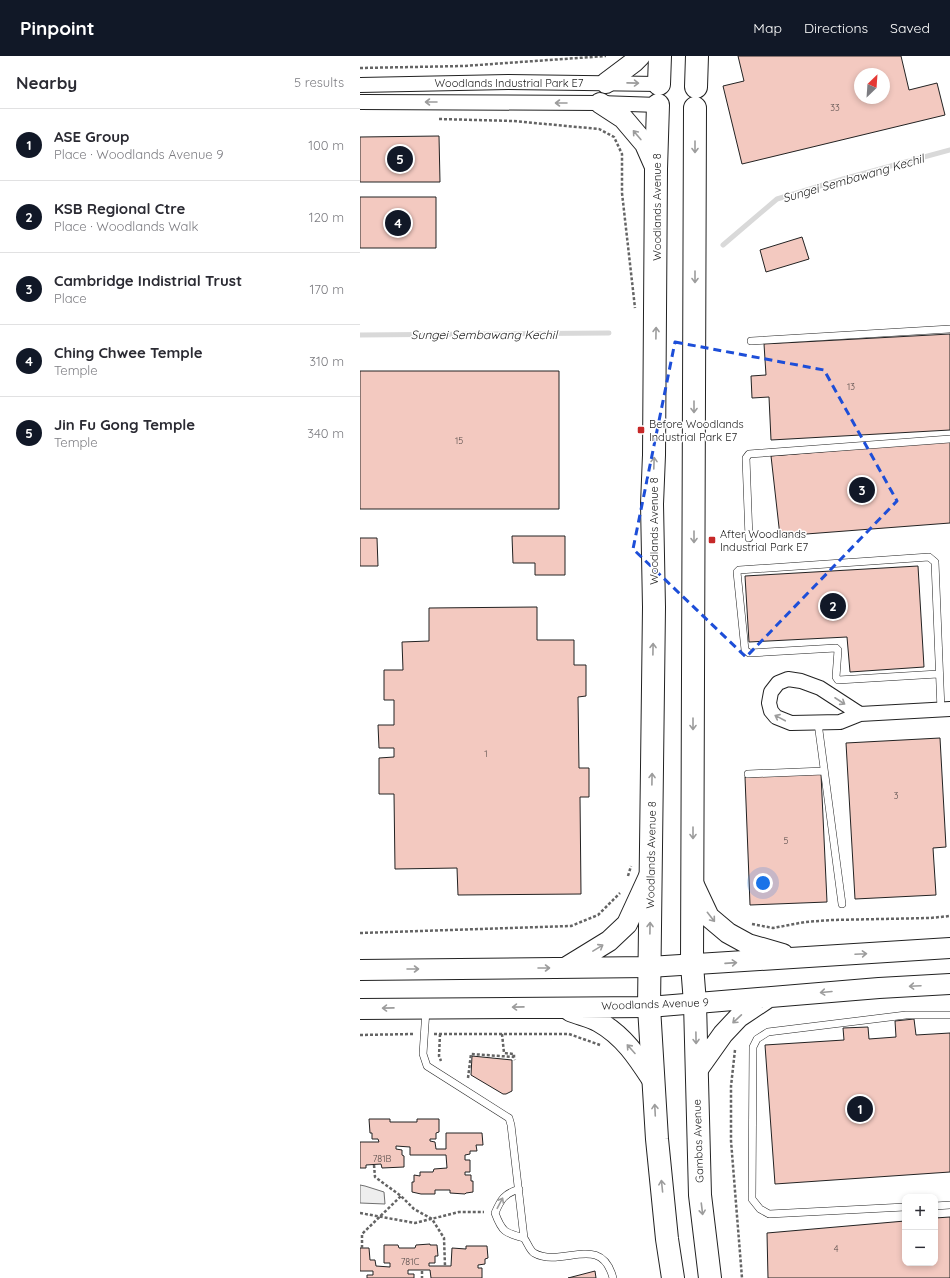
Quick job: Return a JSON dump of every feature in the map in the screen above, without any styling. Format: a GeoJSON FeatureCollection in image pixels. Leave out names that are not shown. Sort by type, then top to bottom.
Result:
{"type":"FeatureCollection","features":[{"type":"Feature","properties":{"kind":"main road"},"geometry":{"type":"LineString","coordinates":[[606,83],[640,56]]}},
{"type":"Feature","properties":{"kind":"main road","name":"Woodlands Avenue 8"},"geometry":{"type":"LineString","coordinates":[[649,1006],[654,607],[652,504],[655,439],[656,169],[660,56]]}},
{"type":"Feature","properties":{"kind":"main road"},"geometry":{"type":"LineString","coordinates":[[695,1003],[692,965],[696,56]]}},
{"type":"Feature","properties":{"kind":"main road"},"geometry":{"type":"LineString","coordinates":[[600,103],[623,118],[645,144],[656,169]]}},
{"type":"Feature","properties":{"kind":"main road"},"geometry":{"type":"LineString","coordinates":[[565,968],[609,941],[627,924],[650,874]]}},
{"type":"Feature","properties":{"kind":"main road"},"geometry":{"type":"LineString","coordinates":[[693,883],[709,917],[728,934],[748,944],[798,958]]}},
{"type":"Feature","properties":{"kind":"main road"},"geometry":{"type":"LineString","coordinates":[[360,970],[649,967],[950,948]]}},
{"type":"Feature","properties":{"kind":"main road","name":"Woodlands Avenue 9"},"geometry":{"type":"LineString","coordinates":[[360,1009],[649,1006],[871,988],[950,984]]}},
{"type":"Feature","properties":{"kind":"main road"},"geometry":{"type":"LineString","coordinates":[[696,1072],[723,1034],[739,1017],[770,997]]}},
{"type":"Feature","properties":{"kind":"main road","name":"Gambas Avenue"},"geometry":{"type":"LineString","coordinates":[[695,1003],[700,1195],[710,1278]]}},
{"type":"Feature","properties":{"kind":"main road"},"geometry":{"type":"LineString","coordinates":[[557,1006],[598,1022],[614,1033],[633,1050],[653,1081]]}},
{"type":"Feature","properties":{"kind":"main road"},"geometry":{"type":"LineString","coordinates":[[649,1006],[657,1139],[673,1278]]}},
{"type":"Feature","properties":{"kind":"street","name":"Woodlands Industrial Park E7"},"geometry":{"type":"LineString","coordinates":[[360,84],[508,82],[659,84]]}},
{"type":"Feature","properties":{"kind":"street","name":"Woodlands Industrial Park E7"},"geometry":{"type":"LineString","coordinates":[[360,102],[600,103],[658,105]]}},
{"type":"Feature","properties":{"kind":"street"},"geometry":{"type":"LineString","coordinates":[[860,714],[820,688],[801,681],[788,679],[778,683],[771,692],[769,703],[771,711],[776,717],[791,723],[840,722],[860,714],[945,710]]}},
{"type":"Feature","properties":{"kind":"lane"},"geometry":{"type":"LineString","coordinates":[[751,341],[950,328]]}},
{"type":"Feature","properties":{"kind":"lane"},"geometry":{"type":"LineString","coordinates":[[749,538],[746,458],[749,454],[950,439]]}},
{"type":"Feature","properties":{"kind":"lane"},"geometry":{"type":"LineString","coordinates":[[938,674],[838,680],[836,677],[838,650],[836,648],[749,653],[746,650],[737,572],[739,570],[929,557],[935,562],[938,674],[945,710]]}},
{"type":"Feature","properties":{"kind":"lane"},"geometry":{"type":"LineString","coordinates":[[818,723],[842,904]]}},
{"type":"Feature","properties":{"kind":"lane"},"geometry":{"type":"LineString","coordinates":[[748,774],[824,771]]}},
{"type":"Feature","properties":{"kind":"lane"},"geometry":{"type":"LineString","coordinates":[[427,1008],[423,1054],[427,1066],[508,1118],[511,1125],[524,1238],[533,1252],[546,1257],[591,1254],[601,1257],[610,1267],[613,1278]]}},
{"type":"Feature","properties":{"kind":"lane"},"geometry":{"type":"LineString","coordinates":[[902,1207],[769,1214],[760,1209],[752,1199],[753,1047],[758,1039],[768,1032],[906,1015],[950,1015]]}},
{"type":"Feature","properties":{"kind":"lane"},"geometry":{"type":"LineString","coordinates":[[518,1189],[511,1191],[501,1199],[495,1213],[500,1226],[510,1234],[524,1238]]}},
{"type":"Feature","properties":{"kind":"lane"},"geometry":{"type":"LineString","coordinates":[[938,1206],[950,1205]]}},
{"type":"Feature","properties":{"kind":"path"},"geometry":{"type":"LineString","coordinates":[[360,68],[464,66],[606,56]]}},
{"type":"Feature","properties":{"kind":"path"},"geometry":{"type":"LineString","coordinates":[[438,119],[513,121],[599,129],[614,137],[622,154],[622,193],[635,310]]}},
{"type":"Feature","properties":{"kind":"path"},"geometry":{"type":"LineString","coordinates":[[625,882],[632,862]]}},
{"type":"Feature","properties":{"kind":"path"},"geometry":{"type":"LineString","coordinates":[[360,933],[571,926],[598,915],[620,894],[623,888]]}},
{"type":"Feature","properties":{"kind":"path"},"geometry":{"type":"LineString","coordinates":[[750,924],[773,928],[805,922],[832,920],[930,918],[950,916]]}},
{"type":"Feature","properties":{"kind":"path"},"geometry":{"type":"LineString","coordinates":[[440,1034],[438,1056],[444,1064]]}},
{"type":"Feature","properties":{"kind":"path"},"geometry":{"type":"LineString","coordinates":[[468,1079],[471,1054],[515,1059],[514,1054],[504,1053],[502,1034]]}},
{"type":"Feature","properties":{"kind":"path"},"geometry":{"type":"LineString","coordinates":[[360,1035],[569,1034],[601,1045]]}},
{"type":"Feature","properties":{"kind":"path"},"geometry":{"type":"LineString","coordinates":[[462,1075],[472,1080]]}},
{"type":"Feature","properties":{"kind":"path"},"geometry":{"type":"LineString","coordinates":[[731,1141],[742,1278]]}},
{"type":"Feature","properties":{"kind":"path"},"geometry":{"type":"LineString","coordinates":[[374,1164],[375,1177],[401,1196],[414,1209],[432,1219],[444,1238],[445,1266]]}},
{"type":"Feature","properties":{"kind":"path"},"geometry":{"type":"LineString","coordinates":[[362,1248],[362,1234],[401,1196]]}},
{"type":"Feature","properties":{"kind":"path"},"geometry":{"type":"LineString","coordinates":[[360,1213],[415,1223],[459,1212],[484,1212]]}},
{"type":"Feature","properties":{"kind":"path"},"geometry":{"type":"LineString","coordinates":[[422,1271],[422,1278]]}},
{"type":"Feature","properties":{"kind":"highlighted area"},"geometry":{"type":"Polygon","coordinates":[[[675,342],[824,370],[897,501],[746,657],[633,549],[675,342]]]}},
{"type":"Feature","properties":{"kind":"shaded area"},"geometry":{"type":"Polygon","coordinates":[[[360,1185],[384,1192],[385,1204],[360,1203],[360,1185]]]}},
{"type":"Feature","properties":{"kind":"building"},"geometry":{"type":"Polygon","coordinates":[[[738,56],[901,56],[909,90],[937,83],[945,115],[742,164],[723,86],[744,81],[738,56]]]}},
{"type":"Feature","properties":{"kind":"building"},"geometry":{"type":"Polygon","coordinates":[[[439,136],[440,182],[360,182],[360,137],[439,136]]]}},
{"type":"Feature","properties":{"kind":"building"},"geometry":{"type":"Polygon","coordinates":[[[360,197],[436,197],[436,248],[360,248],[360,197]]]}},
{"type":"Feature","properties":{"kind":"building"},"geometry":{"type":"Polygon","coordinates":[[[802,237],[809,259],[766,272],[760,250],[802,237]]]}},
{"type":"Feature","properties":{"kind":"building"},"geometry":{"type":"Polygon","coordinates":[[[950,334],[950,430],[771,440],[769,397],[752,398],[751,376],[766,375],[764,344],[950,334]]]}},
{"type":"Feature","properties":{"kind":"building"},"geometry":{"type":"Polygon","coordinates":[[[360,371],[559,371],[559,509],[360,509],[360,371]]]}},
{"type":"Feature","properties":{"kind":"building"},"geometry":{"type":"Polygon","coordinates":[[[950,441],[950,523],[780,536],[771,456],[950,441]]]}},
{"type":"Feature","properties":{"kind":"building"},"geometry":{"type":"Polygon","coordinates":[[[512,536],[565,536],[565,575],[535,575],[535,563],[513,563],[512,536]]]}},
{"type":"Feature","properties":{"kind":"building"},"geometry":{"type":"Polygon","coordinates":[[[360,538],[377,538],[378,566],[360,566],[360,538]]]}},
{"type":"Feature","properties":{"kind":"building"},"geometry":{"type":"Polygon","coordinates":[[[918,566],[924,667],[850,672],[847,637],[749,642],[745,576],[918,566]]]}},
{"type":"Feature","properties":{"kind":"building"},"geometry":{"type":"Polygon","coordinates":[[[537,607],[537,640],[574,640],[574,665],[586,665],[586,696],[578,697],[579,768],[589,768],[589,797],[580,797],[581,894],[458,895],[457,868],[395,869],[394,794],[379,794],[379,758],[394,757],[394,748],[379,748],[378,725],[394,725],[394,700],[384,700],[384,670],[403,670],[402,642],[429,641],[429,608],[537,607]]]}},
{"type":"Feature","properties":{"kind":"building"},"geometry":{"type":"Polygon","coordinates":[[[940,738],[946,847],[933,848],[936,895],[855,899],[846,743],[940,738]]]}},
{"type":"Feature","properties":{"kind":"building"},"geometry":{"type":"Polygon","coordinates":[[[821,774],[827,902],[750,905],[745,777],[821,774]]]}},
{"type":"Feature","properties":{"kind":"building"},"geometry":{"type":"Polygon","coordinates":[[[914,1019],[916,1035],[950,1033],[950,1172],[775,1184],[765,1045],[844,1040],[843,1028],[868,1027],[869,1039],[896,1037],[895,1021],[914,1019]]]}},
{"type":"Feature","properties":{"kind":"building"},"geometry":{"type":"Polygon","coordinates":[[[472,1056],[512,1060],[512,1091],[503,1094],[471,1075],[472,1056]]]}},
{"type":"Feature","properties":{"kind":"building"},"geometry":{"type":"Polygon","coordinates":[[[369,1119],[390,1119],[390,1122],[417,1122],[417,1119],[439,1119],[439,1132],[436,1133],[436,1139],[430,1139],[430,1141],[435,1142],[436,1149],[446,1149],[446,1133],[482,1133],[483,1145],[476,1145],[477,1151],[470,1151],[470,1154],[465,1155],[465,1160],[470,1160],[470,1172],[465,1172],[465,1175],[471,1175],[471,1181],[473,1181],[473,1192],[465,1194],[450,1193],[450,1190],[435,1190],[435,1194],[421,1194],[412,1192],[414,1175],[420,1176],[420,1172],[433,1172],[434,1169],[447,1168],[446,1155],[410,1155],[410,1147],[396,1146],[396,1149],[402,1150],[402,1155],[404,1156],[404,1167],[382,1168],[381,1164],[366,1165],[366,1168],[360,1168],[360,1142],[379,1142],[378,1139],[372,1139],[369,1119]]]}},
{"type":"Feature","properties":{"kind":"building"},"geometry":{"type":"Polygon","coordinates":[[[950,1217],[950,1278],[768,1278],[767,1233],[902,1221],[902,1266],[938,1266],[938,1218],[950,1217]]]}},
{"type":"Feature","properties":{"kind":"building"},"geometry":{"type":"Polygon","coordinates":[[[384,1245],[398,1245],[399,1248],[415,1248],[416,1245],[437,1245],[438,1256],[435,1256],[435,1263],[429,1263],[429,1266],[451,1266],[452,1248],[466,1249],[466,1246],[487,1246],[488,1258],[485,1259],[485,1264],[478,1265],[478,1268],[482,1268],[482,1278],[431,1278],[430,1270],[408,1270],[408,1274],[414,1274],[414,1278],[367,1278],[367,1275],[373,1275],[373,1271],[360,1271],[360,1248],[369,1248],[370,1260],[375,1260],[376,1266],[390,1267],[390,1263],[384,1263],[384,1245]]]}},
{"type":"Feature","properties":{"kind":"building"},"geometry":{"type":"Polygon","coordinates":[[[595,1271],[596,1278],[568,1278],[595,1271]]]}},
{"type":"Feature","properties":{"kind":"waterway","name":"Sungei Sembawang Kechil"},"geometry":{"type":"LineString","coordinates":[[723,245],[777,199],[843,179],[950,150]]}},
{"type":"Feature","properties":{"kind":"waterway","name":"Sungei Sembawang Kechil"},"geometry":{"type":"LineString","coordinates":[[360,335],[609,333]]}},
{"type":"Feature","properties":{"kind":"place","name":"Jin Fu Gong Temple"},"geometry":{"type":"Point","coordinates":[400,159]}},
{"type":"Feature","properties":{"kind":"place","name":"Ching Chwee Temple"},"geometry":{"type":"Point","coordinates":[398,223]}},
{"type":"Feature","properties":{"kind":"place","name":"Before Woodlands Industrial Park E7"},"geometry":{"type":"Point","coordinates":[641,430]}},
{"type":"Feature","properties":{"kind":"place","name":"Cambridge Indistrial Trust"},"geometry":{"type":"Point","coordinates":[862,490]}},
{"type":"Feature","properties":{"kind":"place","name":"After Woodlands Industrial Park E7"},"geometry":{"type":"Point","coordinates":[712,540]}},
{"type":"Feature","properties":{"kind":"place","name":"KSB Regional Ctre"},"geometry":{"type":"Point","coordinates":[833,606]}},
{"type":"Feature","properties":{"kind":"place","name":"ASE Group"},"geometry":{"type":"Point","coordinates":[860,1109]}}]}
